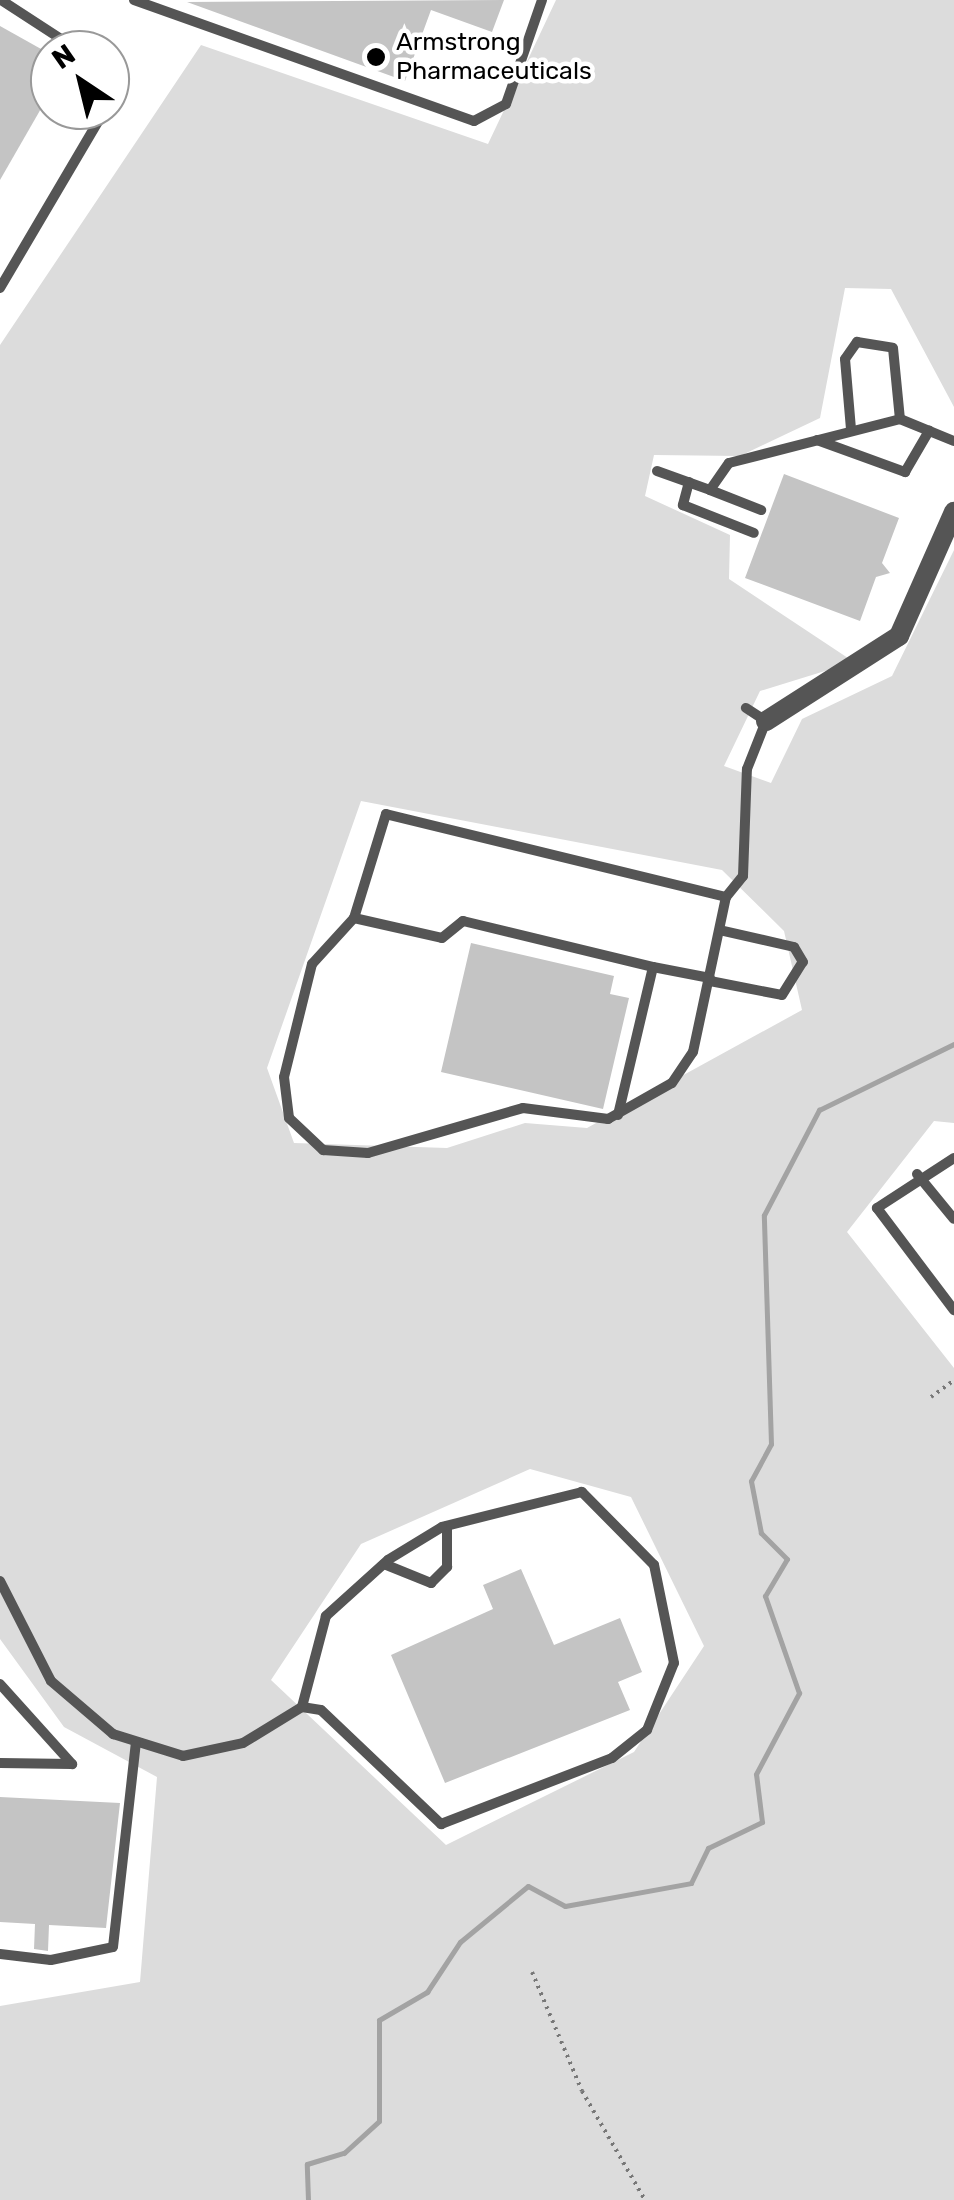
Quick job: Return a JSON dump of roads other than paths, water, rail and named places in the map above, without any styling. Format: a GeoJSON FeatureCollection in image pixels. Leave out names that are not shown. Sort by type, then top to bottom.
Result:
{"type":"FeatureCollection","features":[{"type":"Feature","properties":{"kind":"street"},"geometry":{"type":"LineString","coordinates":[[766,720],[899,636],[954,512]]}},
{"type":"Feature","properties":{"kind":"lane"},"geometry":{"type":"LineString","coordinates":[[1,0],[47,30]]}},
{"type":"Feature","properties":{"kind":"lane"},"geometry":{"type":"LineString","coordinates":[[134,0],[474,121],[506,104],[542,0]]}},
{"type":"Feature","properties":{"kind":"lane"},"geometry":{"type":"LineString","coordinates":[[0,288],[93,130]]}},
{"type":"Feature","properties":{"kind":"lane"},"geometry":{"type":"LineString","coordinates":[[851,429],[845,359],[858,342],[894,348],[900,419]]}},
{"type":"Feature","properties":{"kind":"lane"},"geometry":{"type":"LineString","coordinates":[[710,490],[730,464],[900,419],[954,441]]}},
{"type":"Feature","properties":{"kind":"lane"},"geometry":{"type":"LineString","coordinates":[[814,439],[904,472],[930,432]]}},
{"type":"Feature","properties":{"kind":"lane"},"geometry":{"type":"LineString","coordinates":[[657,470],[761,510]]}},
{"type":"Feature","properties":{"kind":"lane"},"geometry":{"type":"LineString","coordinates":[[690,482],[683,506],[754,532]]}},
{"type":"Feature","properties":{"kind":"lane"},"geometry":{"type":"LineString","coordinates":[[726,897],[691,896],[628,868],[390,813],[354,918],[316,955],[286,1066],[289,1118],[313,1145],[351,1153],[400,1148],[532,1108],[618,1115],[686,1066],[710,980],[726,897],[743,876],[748,768],[766,720],[746,708]]}},
{"type":"Feature","properties":{"kind":"lane"},"geometry":{"type":"LineString","coordinates":[[354,918],[442,938],[463,921],[782,995],[803,962],[794,947],[720,930]]}},
{"type":"Feature","properties":{"kind":"lane"},"geometry":{"type":"LineString","coordinates":[[618,1115],[653,967]]}},
{"type":"Feature","properties":{"kind":"lane"},"geometry":{"type":"LineString","coordinates":[[954,1158],[917,1174],[878,1212],[954,1310]]}},
{"type":"Feature","properties":{"kind":"lane"},"geometry":{"type":"LineString","coordinates":[[917,1174],[954,1219]]}},
{"type":"Feature","properties":{"kind":"lane"},"geometry":{"type":"LineString","coordinates":[[1,1587],[51,1682],[136,1744],[182,1756],[215,1751],[302,1707],[321,1710],[441,1824],[612,1758],[646,1730],[674,1663],[654,1565],[582,1492],[447,1526],[384,1564],[326,1616],[302,1707]]}},
{"type":"Feature","properties":{"kind":"lane"},"geometry":{"type":"LineString","coordinates":[[384,1564],[431,1583],[446,1567],[447,1526]]}},
{"type":"Feature","properties":{"kind":"lane"},"geometry":{"type":"LineString","coordinates":[[0,1684],[72,1764],[0,1763]]}},
{"type":"Feature","properties":{"kind":"lane"},"geometry":{"type":"LineString","coordinates":[[0,1954],[90,1956],[116,1942],[136,1744]]}},
{"type":"Feature","properties":{"kind":"waterway"},"geometry":{"type":"LineString","coordinates":[[308,2200],[307,2164],[344,2153],[379,2121],[379,2020],[427,1992],[460,1942],[528,1886],[565,1906],[691,1883],[708,1848],[762,1822],[756,1774],[799,1693],[765,1596],[787,1559],[761,1533],[751,1481],[771,1444],[764,1215],[819,1110],[954,1044]]}},
{"type":"Feature","properties":{"kind":"place","name":"Armstrong Pharmaceuticals"},"geometry":{"type":"Point","coordinates":[376,57]}}]}
